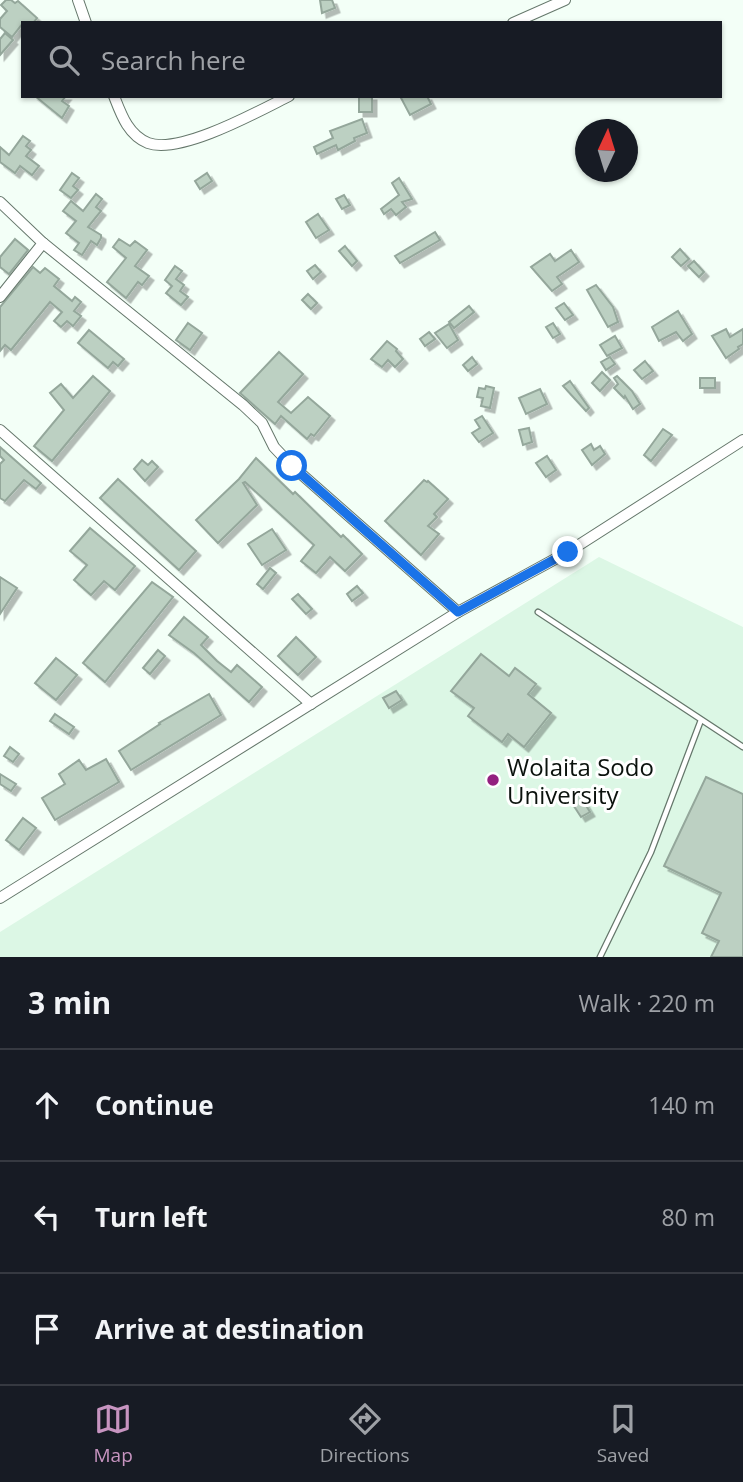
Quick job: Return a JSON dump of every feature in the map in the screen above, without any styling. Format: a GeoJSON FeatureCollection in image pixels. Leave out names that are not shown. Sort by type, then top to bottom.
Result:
{"type":"FeatureCollection","features":[{"type":"Feature","properties":{"kind":"street"},"geometry":{"type":"LineString","coordinates":[[78,0],[85,21]]}},
{"type":"Feature","properties":{"kind":"street"},"geometry":{"type":"LineString","coordinates":[[518,21],[565,0]]}},
{"type":"Feature","properties":{"kind":"street"},"geometry":{"type":"LineString","coordinates":[[115,98],[126,125],[149,144],[166,144],[214,134],[285,98]]}},
{"type":"Feature","properties":{"kind":"street"},"geometry":{"type":"LineString","coordinates":[[0,202],[43,243],[243,405],[262,423],[274,447],[292,466],[458,612]]}},
{"type":"Feature","properties":{"kind":"street"},"geometry":{"type":"LineString","coordinates":[[0,297],[43,243]]}},
{"type":"Feature","properties":{"kind":"street"},"geometry":{"type":"LineString","coordinates":[[0,430],[311,704]]}},
{"type":"Feature","properties":{"kind":"street"},"geometry":{"type":"LineString","coordinates":[[0,898],[458,612],[568,552],[743,440]]}},
{"type":"Feature","properties":{"kind":"lane"},"geometry":{"type":"LineString","coordinates":[[538,612],[743,747]]}},
{"type":"Feature","properties":{"kind":"lane"},"geometry":{"type":"LineString","coordinates":[[600,957],[651,852],[701,720]]}},
{"type":"Feature","properties":{"kind":"shaded area","name":"Wolaita Sodo University"},"geometry":{"type":"Polygon","coordinates":[[[599,557],[743,627],[743,957],[0,957],[0,932],[599,557]]]}},
{"type":"Feature","properties":{"kind":"building"},"geometry":{"type":"Polygon","coordinates":[[[6,0],[15,3],[18,1],[37,18],[35,21],[21,21],[21,26],[12,37],[0,27],[0,19],[7,11],[1,5],[6,0]]]}},
{"type":"Feature","properties":{"kind":"building"},"geometry":{"type":"Polygon","coordinates":[[[320,0],[332,0],[335,8],[322,13],[320,0]]]}},
{"type":"Feature","properties":{"kind":"building"},"geometry":{"type":"Polygon","coordinates":[[[5,33],[13,40],[0,55],[0,39],[5,33]]]}},
{"type":"Feature","properties":{"kind":"building"},"geometry":{"type":"Polygon","coordinates":[[[37,98],[64,98],[62,101],[69,106],[62,118],[37,98]]]}},
{"type":"Feature","properties":{"kind":"building"},"geometry":{"type":"Polygon","coordinates":[[[359,98],[372,98],[372,112],[359,112],[359,98]]]}},
{"type":"Feature","properties":{"kind":"building"},"geometry":{"type":"Polygon","coordinates":[[[401,98],[428,98],[431,104],[410,115],[401,98]]]}},
{"type":"Feature","properties":{"kind":"building"},"geometry":{"type":"Polygon","coordinates":[[[362,119],[367,133],[354,138],[355,141],[338,150],[336,145],[317,154],[314,147],[333,138],[330,131],[362,119]]]}},
{"type":"Feature","properties":{"kind":"building"},"geometry":{"type":"Polygon","coordinates":[[[23,136],[30,141],[26,146],[31,150],[26,156],[39,166],[32,175],[20,166],[15,173],[0,162],[0,147],[9,155],[23,136]]]}},
{"type":"Feature","properties":{"kind":"building"},"geometry":{"type":"Polygon","coordinates":[[[72,173],[79,178],[73,186],[78,190],[71,198],[60,190],[72,173]]]}},
{"type":"Feature","properties":{"kind":"building"},"geometry":{"type":"Polygon","coordinates":[[[207,173],[212,181],[200,189],[195,181],[207,173]]]}},
{"type":"Feature","properties":{"kind":"building"},"geometry":{"type":"Polygon","coordinates":[[[399,178],[412,199],[402,202],[406,207],[396,215],[391,209],[384,214],[381,209],[399,195],[392,183],[399,178]]]}},
{"type":"Feature","properties":{"kind":"building"},"geometry":{"type":"Polygon","coordinates":[[[96,194],[102,199],[96,207],[101,211],[88,227],[101,235],[101,238],[97,245],[91,241],[82,255],[74,250],[79,243],[66,233],[76,221],[63,211],[71,201],[83,211],[96,194]]]}},
{"type":"Feature","properties":{"kind":"building"},"geometry":{"type":"Polygon","coordinates":[[[344,195],[350,205],[342,209],[336,199],[344,195]]]}},
{"type":"Feature","properties":{"kind":"building"},"geometry":{"type":"Polygon","coordinates":[[[318,214],[329,230],[316,238],[306,222],[318,214]]]}},
{"type":"Feature","properties":{"kind":"building"},"geometry":{"type":"Polygon","coordinates":[[[435,232],[440,240],[400,263],[395,256],[435,232]]]}},
{"type":"Feature","properties":{"kind":"building"},"geometry":{"type":"Polygon","coordinates":[[[15,239],[28,250],[9,274],[0,267],[0,257],[15,239]]]}},
{"type":"Feature","properties":{"kind":"building"},"geometry":{"type":"Polygon","coordinates":[[[119,239],[130,246],[135,241],[147,250],[135,266],[149,276],[142,285],[138,282],[126,298],[107,282],[126,258],[113,247],[119,239]]]}},
{"type":"Feature","properties":{"kind":"building"},"geometry":{"type":"Polygon","coordinates":[[[345,246],[357,261],[352,266],[339,251],[345,246]]]}},
{"type":"Feature","properties":{"kind":"building"},"geometry":{"type":"Polygon","coordinates":[[[680,249],[689,259],[681,266],[672,257],[680,249]]]}},
{"type":"Feature","properties":{"kind":"building"},"geometry":{"type":"Polygon","coordinates":[[[571,250],[579,262],[557,277],[562,284],[552,291],[531,267],[550,254],[555,261],[571,250]]]}},
{"type":"Feature","properties":{"kind":"building"},"geometry":{"type":"Polygon","coordinates":[[[694,261],[704,272],[699,277],[688,266],[694,261]]]}},
{"type":"Feature","properties":{"kind":"building"},"geometry":{"type":"Polygon","coordinates":[[[315,265],[321,272],[313,279],[307,271],[315,265]]]}},
{"type":"Feature","properties":{"kind":"building"},"geometry":{"type":"Polygon","coordinates":[[[175,266],[182,271],[176,279],[184,285],[180,291],[188,297],[181,305],[166,293],[172,286],[165,280],[175,266]]]}},
{"type":"Feature","properties":{"kind":"building"},"geometry":{"type":"Polygon","coordinates":[[[33,267],[40,273],[45,268],[59,279],[54,286],[72,301],[75,297],[81,302],[74,311],[81,316],[73,326],[67,321],[61,327],[54,321],[62,312],[50,302],[11,350],[5,345],[0,351],[0,307],[33,267]]]}},
{"type":"Feature","properties":{"kind":"building"},"geometry":{"type":"Polygon","coordinates":[[[596,285],[613,307],[618,322],[608,327],[587,290],[596,285]]]}},
{"type":"Feature","properties":{"kind":"building"},"geometry":{"type":"Polygon","coordinates":[[[308,294],[317,303],[311,309],[302,300],[308,294]]]}},
{"type":"Feature","properties":{"kind":"building"},"geometry":{"type":"Polygon","coordinates":[[[564,303],[573,315],[565,320],[556,308],[564,303]]]}},
{"type":"Feature","properties":{"kind":"building"},"geometry":{"type":"Polygon","coordinates":[[[469,306],[474,312],[454,328],[449,322],[469,306]]]}},
{"type":"Feature","properties":{"kind":"building"},"geometry":{"type":"Polygon","coordinates":[[[678,311],[692,334],[683,341],[676,332],[659,341],[652,327],[678,311]]]}},
{"type":"Feature","properties":{"kind":"building"},"geometry":{"type":"Polygon","coordinates":[[[188,323],[202,333],[190,350],[176,340],[188,323]]]}},
{"type":"Feature","properties":{"kind":"building"},"geometry":{"type":"Polygon","coordinates":[[[553,323],[560,334],[553,338],[546,327],[553,323]]]}},
{"type":"Feature","properties":{"kind":"building"},"geometry":{"type":"Polygon","coordinates":[[[449,324],[458,340],[447,348],[435,333],[449,324]]]}},
{"type":"Feature","properties":{"kind":"building"},"geometry":{"type":"Polygon","coordinates":[[[726,329],[730,337],[743,329],[743,344],[726,358],[712,336],[726,329]]]}},
{"type":"Feature","properties":{"kind":"building"},"geometry":{"type":"Polygon","coordinates":[[[89,330],[124,359],[118,366],[113,362],[108,368],[78,343],[89,330]]]}},
{"type":"Feature","properties":{"kind":"building"},"geometry":{"type":"Polygon","coordinates":[[[429,332],[435,339],[425,346],[420,339],[429,332]]]}},
{"type":"Feature","properties":{"kind":"building"},"geometry":{"type":"Polygon","coordinates":[[[615,336],[622,348],[607,356],[600,345],[615,336]]]}},
{"type":"Feature","properties":{"kind":"building"},"geometry":{"type":"Polygon","coordinates":[[[387,341],[397,349],[403,359],[395,367],[388,360],[382,367],[371,359],[387,341]]]}},
{"type":"Feature","properties":{"kind":"building"},"geometry":{"type":"Polygon","coordinates":[[[279,352],[303,374],[278,402],[291,413],[308,397],[330,416],[314,436],[311,434],[307,439],[281,416],[275,424],[240,393],[279,352]]]}},
{"type":"Feature","properties":{"kind":"building"},"geometry":{"type":"Polygon","coordinates":[[[472,357],[477,364],[468,371],[463,365],[472,357]]]}},
{"type":"Feature","properties":{"kind":"building"},"geometry":{"type":"Polygon","coordinates":[[[610,357],[615,364],[606,370],[601,362],[610,357]]]}},
{"type":"Feature","properties":{"kind":"building"},"geometry":{"type":"Polygon","coordinates":[[[645,361],[653,371],[642,379],[634,370],[645,361]]]}},
{"type":"Feature","properties":{"kind":"building"},"geometry":{"type":"Polygon","coordinates":[[[602,372],[610,380],[600,391],[592,383],[602,372]]]}},
{"type":"Feature","properties":{"kind":"building"},"geometry":{"type":"Polygon","coordinates":[[[93,376],[110,391],[52,461],[34,446],[64,410],[50,393],[61,384],[73,398],[93,376]]]}},
{"type":"Feature","properties":{"kind":"building"},"geometry":{"type":"Polygon","coordinates":[[[617,376],[640,404],[633,409],[625,396],[624,398],[614,388],[618,384],[614,378],[617,376]]]}},
{"type":"Feature","properties":{"kind":"building"},"geometry":{"type":"Polygon","coordinates":[[[700,378],[715,378],[715,388],[700,388],[700,378]]]}},
{"type":"Feature","properties":{"kind":"building"},"geometry":{"type":"Polygon","coordinates":[[[570,381],[589,408],[586,411],[563,386],[570,381]]]}},
{"type":"Feature","properties":{"kind":"building"},"geometry":{"type":"Polygon","coordinates":[[[486,386],[494,388],[490,408],[481,406],[483,398],[477,397],[479,388],[485,389],[486,386]]]}},
{"type":"Feature","properties":{"kind":"building"},"geometry":{"type":"Polygon","coordinates":[[[540,389],[547,404],[526,414],[519,398],[540,389]]]}},
{"type":"Feature","properties":{"kind":"building"},"geometry":{"type":"Polygon","coordinates":[[[482,416],[493,433],[479,442],[472,433],[480,428],[475,420],[482,416]]]}},
{"type":"Feature","properties":{"kind":"building"},"geometry":{"type":"Polygon","coordinates":[[[529,428],[532,442],[523,445],[519,430],[529,428]]]}},
{"type":"Feature","properties":{"kind":"building"},"geometry":{"type":"Polygon","coordinates":[[[663,429],[672,435],[651,461],[644,455],[663,429]]]}},
{"type":"Feature","properties":{"kind":"building"},"geometry":{"type":"Polygon","coordinates":[[[591,444],[594,450],[600,446],[605,454],[592,465],[582,450],[591,444]]]}},
{"type":"Feature","properties":{"kind":"building"},"geometry":{"type":"Polygon","coordinates":[[[0,447],[41,483],[36,489],[24,480],[5,501],[0,498],[0,464],[4,460],[0,456],[0,447]]]}},
{"type":"Feature","properties":{"kind":"building"},"geometry":{"type":"Polygon","coordinates":[[[547,456],[556,470],[546,477],[536,463],[547,456]]]}},
{"type":"Feature","properties":{"kind":"building"},"geometry":{"type":"Polygon","coordinates":[[[256,458],[362,554],[345,571],[330,557],[316,573],[301,561],[314,545],[245,482],[243,483],[257,505],[218,543],[196,520],[239,479],[256,458]]]}},
{"type":"Feature","properties":{"kind":"building"},"geometry":{"type":"Polygon","coordinates":[[[142,460],[148,465],[152,461],[158,467],[145,481],[134,469],[142,460]]]}},
{"type":"Feature","properties":{"kind":"building"},"geometry":{"type":"Polygon","coordinates":[[[118,479],[196,551],[179,570],[100,498],[118,479]]]}},
{"type":"Feature","properties":{"kind":"building"},"geometry":{"type":"Polygon","coordinates":[[[424,480],[448,499],[434,514],[437,517],[428,526],[439,534],[421,555],[385,521],[424,480]]]}},
{"type":"Feature","properties":{"kind":"building"},"geometry":{"type":"Polygon","coordinates":[[[90,528],[135,566],[115,590],[104,581],[91,595],[74,580],[87,565],[70,551],[90,528]]]}},
{"type":"Feature","properties":{"kind":"building"},"geometry":{"type":"Polygon","coordinates":[[[272,529],[286,550],[262,565],[248,544],[272,529]]]}},
{"type":"Feature","properties":{"kind":"building"},"geometry":{"type":"Polygon","coordinates":[[[270,568],[276,573],[263,589],[257,584],[270,568]]]}},
{"type":"Feature","properties":{"kind":"building"},"geometry":{"type":"Polygon","coordinates":[[[0,577],[17,588],[0,614],[0,577]]]}},
{"type":"Feature","properties":{"kind":"building"},"geometry":{"type":"Polygon","coordinates":[[[152,582],[173,597],[105,682],[83,663],[152,582]]]}},
{"type":"Feature","properties":{"kind":"building"},"geometry":{"type":"Polygon","coordinates":[[[357,586],[363,593],[352,601],[347,594],[357,586]]]}},
{"type":"Feature","properties":{"kind":"building"},"geometry":{"type":"Polygon","coordinates":[[[298,594],[312,609],[306,614],[292,599],[298,594]]]}},
{"type":"Feature","properties":{"kind":"building"},"geometry":{"type":"Polygon","coordinates":[[[184,617],[208,637],[201,645],[217,661],[231,672],[237,665],[262,687],[249,702],[194,653],[169,635],[184,617]]]}},
{"type":"Feature","properties":{"kind":"building"},"geometry":{"type":"Polygon","coordinates":[[[296,637],[316,657],[298,675],[278,656],[296,637]]]}},
{"type":"Feature","properties":{"kind":"building"},"geometry":{"type":"Polygon","coordinates":[[[158,650],[165,656],[150,674],[143,668],[158,650]]]}},
{"type":"Feature","properties":{"kind":"building"},"geometry":{"type":"Polygon","coordinates":[[[481,654],[509,676],[515,668],[536,684],[528,694],[551,713],[524,747],[508,734],[502,742],[468,716],[474,708],[451,691],[481,654]]]}},
{"type":"Feature","properties":{"kind":"building"},"geometry":{"type":"Polygon","coordinates":[[[56,658],[77,675],[56,700],[35,683],[56,658]]]}},
{"type":"Feature","properties":{"kind":"building"},"geometry":{"type":"Polygon","coordinates":[[[396,691],[402,700],[389,708],[383,698],[396,691]]]}},
{"type":"Feature","properties":{"kind":"building"},"geometry":{"type":"Polygon","coordinates":[[[209,694],[221,715],[131,770],[119,751],[159,723],[209,694]]]}},
{"type":"Feature","properties":{"kind":"building"},"geometry":{"type":"Polygon","coordinates":[[[55,714],[74,727],[69,734],[50,721],[55,714]]]}},
{"type":"Feature","properties":{"kind":"building"},"geometry":{"type":"Polygon","coordinates":[[[10,747],[19,754],[13,762],[4,756],[10,747]]]}},
{"type":"Feature","properties":{"kind":"building"},"geometry":{"type":"Polygon","coordinates":[[[106,759],[119,782],[55,820],[42,798],[65,784],[59,774],[79,760],[86,770],[106,759]]]}},
{"type":"Feature","properties":{"kind":"building"},"geometry":{"type":"Polygon","coordinates":[[[0,774],[16,784],[11,791],[0,784],[0,774]]]}},
{"type":"Feature","properties":{"kind":"building"},"geometry":{"type":"Polygon","coordinates":[[[706,777],[743,794],[743,957],[711,957],[719,941],[702,933],[721,893],[664,866],[706,777]]]}},
{"type":"Feature","properties":{"kind":"building"},"geometry":{"type":"Polygon","coordinates":[[[579,794],[590,812],[581,817],[570,800],[579,794]]]}},
{"type":"Feature","properties":{"kind":"building"},"geometry":{"type":"Polygon","coordinates":[[[23,818],[36,828],[19,850],[6,840],[23,818]]]}},
{"type":"Feature","properties":{"kind":"place","name":"Wolaita Sodo University"},"geometry":{"type":"Point","coordinates":[493,780]}},
{"type":"Feature","properties":{"kind":"route"},"geometry":{"type":"LineString","coordinates":[[292,466],[458,612],[568,552]]}}]}
